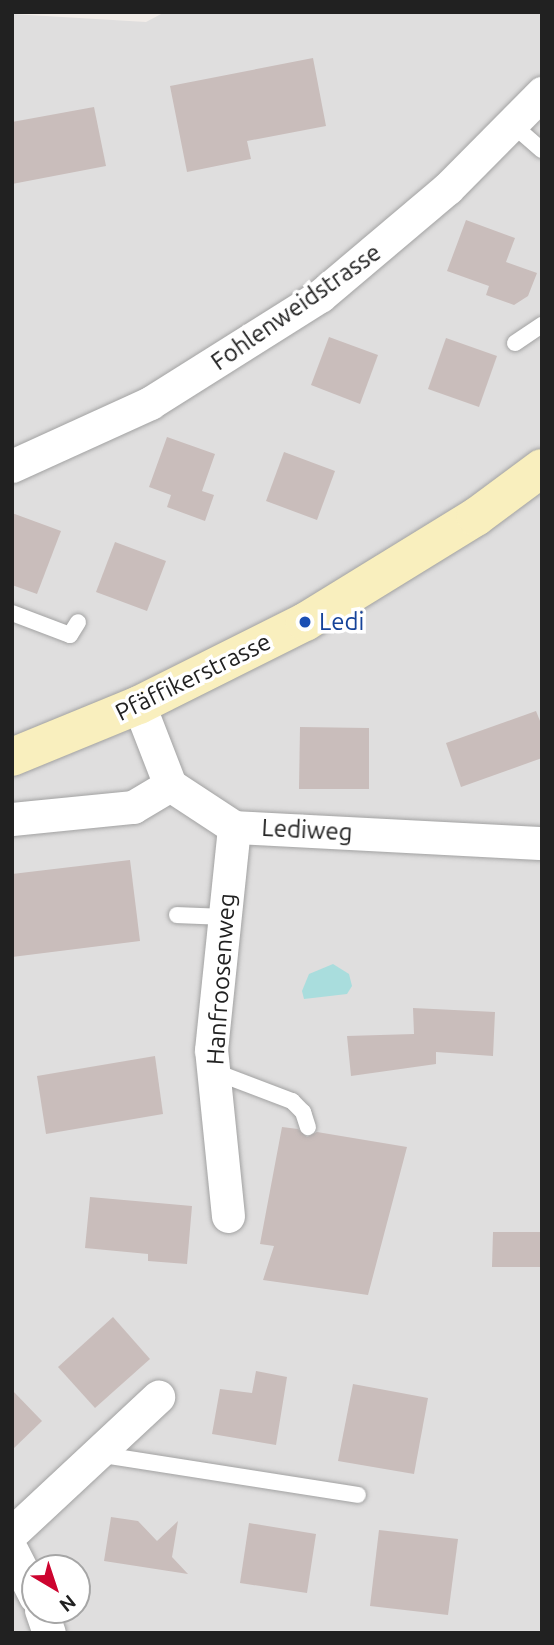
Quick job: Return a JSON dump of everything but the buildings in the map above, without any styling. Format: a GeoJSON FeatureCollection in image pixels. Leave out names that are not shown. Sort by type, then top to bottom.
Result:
{"type":"FeatureCollection","features":[{"type":"Feature","properties":{"kind":"main road","name":"Pfäffikerstrasse"},"geometry":{"type":"LineString","coordinates":[[12,757],[139,705],[305,622],[476,517],[542,468]]}},
{"type":"Feature","properties":{"kind":"street","name":"Fohlenweidstrasse"},"geometry":{"type":"LineString","coordinates":[[12,466],[121,419],[268,332],[384,246],[513,125],[542,93]]}},
{"type":"Feature","properties":{"kind":"street"},"geometry":{"type":"LineString","coordinates":[[12,819],[133,807],[170,785],[139,705]]}},
{"type":"Feature","properties":{"kind":"street","name":"Lediweg"},"geometry":{"type":"LineString","coordinates":[[170,785],[234,827],[542,843]]}},
{"type":"Feature","properties":{"kind":"street","name":"Hanfroosenweg"},"geometry":{"type":"LineString","coordinates":[[228,1216],[213,1071],[234,827]]}},
{"type":"Feature","properties":{"kind":"street"},"geometry":{"type":"LineString","coordinates":[[12,1533],[158,1397]]}},
{"type":"Feature","properties":{"kind":"street"},"geometry":{"type":"LineString","coordinates":[[12,1551],[21,1569]]}},
{"type":"Feature","properties":{"kind":"lane"},"geometry":{"type":"LineString","coordinates":[[513,125],[542,150]]}},
{"type":"Feature","properties":{"kind":"lane"},"geometry":{"type":"LineString","coordinates":[[515,343],[542,325]]}},
{"type":"Feature","properties":{"kind":"lane"},"geometry":{"type":"LineString","coordinates":[[12,613],[70,635],[78,622]]}},
{"type":"Feature","properties":{"kind":"lane"},"geometry":{"type":"LineString","coordinates":[[177,915],[225,917]]}},
{"type":"Feature","properties":{"kind":"lane"},"geometry":{"type":"LineString","coordinates":[[213,1071],[292,1101],[303,1112],[308,1128]]}},
{"type":"Feature","properties":{"kind":"lane"},"geometry":{"type":"LineString","coordinates":[[97,1454],[358,1495]]}},
{"type":"Feature","properties":{"kind":"shaded area"},"geometry":{"type":"Polygon","coordinates":[[[165,12],[542,12],[542,1633],[12,1633],[12,14],[146,22],[165,12]]]}},
{"type":"Feature","properties":{"kind":"water"},"geometry":{"type":"Polygon","coordinates":[[[333,964],[349,974],[352,986],[347,994],[304,999],[302,991],[309,974],[333,964]]]}},
{"type":"Feature","properties":{"kind":"place","name":"Ledi"},"geometry":{"type":"Point","coordinates":[305,622]}}]}
